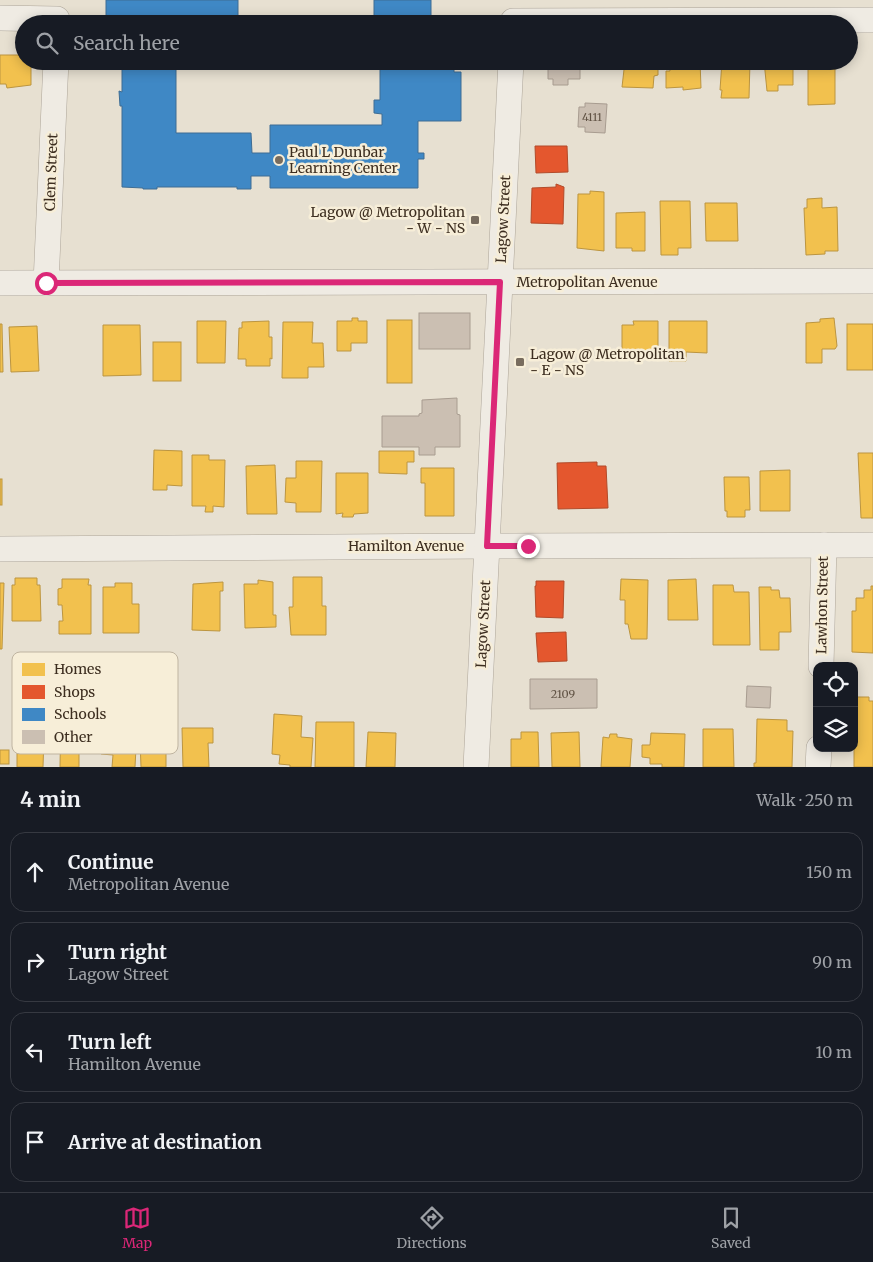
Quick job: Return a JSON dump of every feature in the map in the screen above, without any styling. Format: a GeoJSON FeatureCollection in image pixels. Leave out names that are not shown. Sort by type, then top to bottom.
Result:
{"type":"FeatureCollection","features":[{"type":"Feature","properties":{"kind":"street"},"geometry":{"type":"LineString","coordinates":[[44,15],[58,14]]}},
{"type":"Feature","properties":{"kind":"street"},"geometry":{"type":"LineString","coordinates":[[0,18],[15,17]]}},
{"type":"Feature","properties":{"kind":"street"},"geometry":{"type":"LineString","coordinates":[[858,20],[873,20]]}},
{"type":"Feature","properties":{"kind":"street","name":"Clem Street"},"geometry":{"type":"LineString","coordinates":[[46,283],[56,70]]}},
{"type":"Feature","properties":{"kind":"street","name":"Lagow Street"},"geometry":{"type":"LineString","coordinates":[[476,767],[511,70]]}},
{"type":"Feature","properties":{"kind":"street","name":"Metropolitan Avenue"},"geometry":{"type":"LineString","coordinates":[[0,283],[873,281]]}},
{"type":"Feature","properties":{"kind":"street","name":"Lawhon Street"},"geometry":{"type":"LineString","coordinates":[[821,662],[824,545]]}},
{"type":"Feature","properties":{"kind":"street","name":"Hamilton Avenue"},"geometry":{"type":"LineString","coordinates":[[0,549],[873,545]]}},
{"type":"Feature","properties":{"kind":"street"},"geometry":{"type":"LineString","coordinates":[[818,767],[819,752]]}},
{"type":"Feature","properties":{"kind":"building: Homes"},"geometry":{"type":"Polygon","coordinates":[[[0,55],[15,55],[15,70],[31,70],[31,85],[7,88],[6,84],[0,84],[0,55]]]}},
{"type":"Feature","properties":{"kind":"building: Homes"},"geometry":{"type":"Polygon","coordinates":[[[624,70],[658,70],[658,75],[654,76],[653,88],[622,87],[624,70]]]}},
{"type":"Feature","properties":{"kind":"building: Homes"},"geometry":{"type":"Polygon","coordinates":[[[700,70],[701,88],[683,90],[683,87],[666,88],[666,71],[700,70]]]}},
{"type":"Feature","properties":{"kind":"building: Homes"},"geometry":{"type":"Polygon","coordinates":[[[721,70],[750,70],[749,98],[721,98],[722,90],[720,90],[721,70]]]}},
{"type":"Feature","properties":{"kind":"building: Homes"},"geometry":{"type":"Polygon","coordinates":[[[765,70],[793,70],[793,85],[778,85],[778,91],[767,91],[765,70]]]}},
{"type":"Feature","properties":{"kind":"building: Homes"},"geometry":{"type":"Polygon","coordinates":[[[808,70],[835,70],[835,104],[808,105],[808,70]]]}},
{"type":"Feature","properties":{"kind":"building: Homes"},"geometry":{"type":"Polygon","coordinates":[[[590,191],[604,192],[604,251],[577,248],[578,194],[590,194],[590,191]]]}},
{"type":"Feature","properties":{"kind":"building: Homes"},"geometry":{"type":"Polygon","coordinates":[[[822,198],[822,208],[837,207],[838,251],[825,251],[825,254],[806,255],[804,208],[807,208],[807,199],[822,198]]]}},
{"type":"Feature","properties":{"kind":"building: Homes"},"geometry":{"type":"Polygon","coordinates":[[[660,201],[690,201],[691,248],[678,248],[678,255],[661,255],[660,201]]]}},
{"type":"Feature","properties":{"kind":"building: Homes"},"geometry":{"type":"Polygon","coordinates":[[[705,203],[737,203],[738,241],[706,241],[705,203]]]}},
{"type":"Feature","properties":{"kind":"building: Homes"},"geometry":{"type":"Polygon","coordinates":[[[645,212],[645,251],[632,251],[632,248],[616,248],[616,213],[645,212]]]}},
{"type":"Feature","properties":{"kind":"building: Homes"},"geometry":{"type":"Polygon","coordinates":[[[352,318],[358,318],[358,321],[367,321],[367,343],[351,343],[351,351],[337,351],[337,321],[352,321],[352,318]]]}},
{"type":"Feature","properties":{"kind":"building: Homes"},"geometry":{"type":"Polygon","coordinates":[[[834,318],[837,346],[835,349],[822,349],[822,363],[806,363],[806,323],[834,318]]]}},
{"type":"Feature","properties":{"kind":"building: Homes"},"geometry":{"type":"Polygon","coordinates":[[[387,320],[412,320],[412,383],[387,383],[387,320]]]}},
{"type":"Feature","properties":{"kind":"building: Homes"},"geometry":{"type":"Polygon","coordinates":[[[197,321],[226,321],[225,363],[197,363],[197,321]]]}},
{"type":"Feature","properties":{"kind":"building: Homes"},"geometry":{"type":"Polygon","coordinates":[[[269,321],[269,337],[272,337],[272,359],[270,358],[270,366],[246,366],[246,359],[238,359],[239,328],[242,328],[242,322],[269,321]]]}},
{"type":"Feature","properties":{"kind":"building: Homes"},"geometry":{"type":"Polygon","coordinates":[[[633,321],[658,321],[658,356],[622,357],[622,325],[634,325],[633,321]]]}},
{"type":"Feature","properties":{"kind":"building: Homes"},"geometry":{"type":"Polygon","coordinates":[[[669,321],[707,321],[707,353],[686,352],[686,361],[669,361],[669,321]]]}},
{"type":"Feature","properties":{"kind":"building: Homes"},"geometry":{"type":"Polygon","coordinates":[[[283,322],[313,322],[312,343],[323,343],[324,367],[308,367],[308,378],[282,378],[283,322]]]}},
{"type":"Feature","properties":{"kind":"building: Homes"},"geometry":{"type":"Polygon","coordinates":[[[0,324],[2,324],[3,372],[0,372],[0,324]]]}},
{"type":"Feature","properties":{"kind":"building: Homes"},"geometry":{"type":"Polygon","coordinates":[[[847,324],[873,324],[873,370],[847,370],[847,324]]]}},
{"type":"Feature","properties":{"kind":"building: Homes"},"geometry":{"type":"Polygon","coordinates":[[[103,325],[140,325],[141,375],[103,376],[103,325]]]}},
{"type":"Feature","properties":{"kind":"building: Homes"},"geometry":{"type":"Polygon","coordinates":[[[37,326],[39,371],[11,372],[9,327],[37,326]]]}},
{"type":"Feature","properties":{"kind":"building: Homes"},"geometry":{"type":"Polygon","coordinates":[[[153,342],[181,342],[181,381],[153,381],[153,342]]]}},
{"type":"Feature","properties":{"kind":"building: Homes"},"geometry":{"type":"Polygon","coordinates":[[[154,450],[182,451],[182,486],[167,485],[167,490],[153,490],[154,450]]]}},
{"type":"Feature","properties":{"kind":"building: Homes"},"geometry":{"type":"Polygon","coordinates":[[[379,451],[414,451],[414,462],[407,462],[407,474],[379,473],[379,451]]]}},
{"type":"Feature","properties":{"kind":"building: Homes"},"geometry":{"type":"Polygon","coordinates":[[[858,453],[873,453],[873,518],[861,518],[858,453]]]}},
{"type":"Feature","properties":{"kind":"building: Homes"},"geometry":{"type":"Polygon","coordinates":[[[192,455],[209,455],[209,460],[225,460],[224,507],[213,506],[213,512],[205,512],[206,506],[192,506],[192,455]]]}},
{"type":"Feature","properties":{"kind":"building: Homes"},"geometry":{"type":"Polygon","coordinates":[[[296,461],[322,461],[321,512],[296,512],[296,503],[285,502],[286,478],[296,478],[296,461]]]}},
{"type":"Feature","properties":{"kind":"building: Homes"},"geometry":{"type":"Polygon","coordinates":[[[275,465],[277,514],[247,514],[246,466],[275,465]]]}},
{"type":"Feature","properties":{"kind":"building: Homes"},"geometry":{"type":"Polygon","coordinates":[[[421,468],[454,468],[454,516],[425,516],[425,483],[421,483],[421,468]]]}},
{"type":"Feature","properties":{"kind":"building: Homes"},"geometry":{"type":"Polygon","coordinates":[[[790,470],[790,511],[760,511],[760,471],[790,470]]]}},
{"type":"Feature","properties":{"kind":"building: Homes"},"geometry":{"type":"Polygon","coordinates":[[[336,473],[368,473],[368,513],[354,514],[353,517],[342,517],[343,513],[336,514],[336,473]]]}},
{"type":"Feature","properties":{"kind":"building: Homes"},"geometry":{"type":"Polygon","coordinates":[[[724,477],[749,477],[750,510],[745,510],[745,517],[727,517],[727,511],[725,511],[724,477]]]}},
{"type":"Feature","properties":{"kind":"building: Homes"},"geometry":{"type":"Polygon","coordinates":[[[0,479],[2,479],[2,505],[0,505],[0,479]]]}},
{"type":"Feature","properties":{"kind":"building: Homes"},"geometry":{"type":"Polygon","coordinates":[[[293,577],[322,577],[322,606],[326,606],[326,635],[291,635],[289,607],[293,607],[293,577]]]}},
{"type":"Feature","properties":{"kind":"building: Homes"},"geometry":{"type":"Polygon","coordinates":[[[15,578],[37,578],[37,585],[40,585],[41,621],[12,621],[12,585],[15,585],[15,578]]]}},
{"type":"Feature","properties":{"kind":"building: Homes"},"geometry":{"type":"Polygon","coordinates":[[[62,579],[89,579],[88,585],[91,585],[91,634],[59,634],[59,621],[63,621],[62,605],[58,605],[58,589],[62,588],[62,579]]]}},
{"type":"Feature","properties":{"kind":"building: Homes"},"geometry":{"type":"Polygon","coordinates":[[[621,579],[648,580],[647,639],[631,639],[628,624],[625,624],[625,600],[620,600],[621,579]]]}},
{"type":"Feature","properties":{"kind":"building: Homes"},"geometry":{"type":"Polygon","coordinates":[[[696,579],[698,620],[668,620],[668,580],[696,579]]]}},
{"type":"Feature","properties":{"kind":"building: Homes"},"geometry":{"type":"Polygon","coordinates":[[[258,580],[273,582],[273,615],[276,615],[276,627],[245,628],[244,584],[258,584],[258,580]]]}},
{"type":"Feature","properties":{"kind":"building: Homes"},"geometry":{"type":"Polygon","coordinates":[[[223,582],[223,591],[220,591],[220,631],[192,630],[193,584],[223,582]]]}},
{"type":"Feature","properties":{"kind":"building: Homes"},"geometry":{"type":"Polygon","coordinates":[[[0,583],[4,583],[2,649],[0,649],[0,583]]]}},
{"type":"Feature","properties":{"kind":"building: Homes"},"geometry":{"type":"Polygon","coordinates":[[[115,583],[132,583],[132,604],[139,604],[139,633],[103,633],[103,587],[115,587],[115,583]]]}},
{"type":"Feature","properties":{"kind":"building: Homes"},"geometry":{"type":"Polygon","coordinates":[[[713,585],[733,585],[734,592],[749,592],[750,645],[713,645],[713,585]]]}},
{"type":"Feature","properties":{"kind":"building: Homes"},"geometry":{"type":"Polygon","coordinates":[[[871,586],[873,586],[873,653],[852,652],[852,611],[856,611],[856,598],[864,598],[864,590],[871,590],[871,586]]]}},
{"type":"Feature","properties":{"kind":"building: Homes"},"geometry":{"type":"Polygon","coordinates":[[[759,587],[771,587],[771,590],[779,590],[780,598],[790,598],[791,632],[779,632],[779,650],[760,650],[759,587]]]}},
{"type":"Feature","properties":{"kind":"building: Homes"},"geometry":{"type":"Polygon","coordinates":[[[858,697],[869,697],[869,701],[873,701],[873,767],[854,767],[854,752],[858,752],[858,697]]]}},
{"type":"Feature","properties":{"kind":"building: Homes"},"geometry":{"type":"Polygon","coordinates":[[[274,714],[302,716],[301,737],[313,738],[311,767],[290,767],[290,765],[279,764],[280,755],[272,754],[274,714]]]}},
{"type":"Feature","properties":{"kind":"building: Homes"},"geometry":{"type":"Polygon","coordinates":[[[757,719],[787,720],[787,731],[793,731],[792,767],[754,767],[754,763],[756,763],[757,719]]]}},
{"type":"Feature","properties":{"kind":"building: Homes"},"geometry":{"type":"Polygon","coordinates":[[[316,722],[354,722],[354,767],[315,767],[316,722]]]}},
{"type":"Feature","properties":{"kind":"building: Homes"},"geometry":{"type":"Polygon","coordinates":[[[182,728],[213,728],[213,743],[208,743],[209,767],[183,767],[182,728]]]}},
{"type":"Feature","properties":{"kind":"building: Homes"},"geometry":{"type":"Polygon","coordinates":[[[703,729],[733,729],[734,767],[703,767],[703,729]]]}},
{"type":"Feature","properties":{"kind":"building: Homes"},"geometry":{"type":"Polygon","coordinates":[[[368,732],[396,733],[395,767],[366,767],[368,732]]]}},
{"type":"Feature","properties":{"kind":"building: Homes"},"geometry":{"type":"Polygon","coordinates":[[[521,732],[538,732],[539,767],[511,767],[511,739],[521,739],[521,732]]]}},
{"type":"Feature","properties":{"kind":"building: Homes"},"geometry":{"type":"Polygon","coordinates":[[[579,732],[580,767],[552,767],[551,733],[579,732]]]}},
{"type":"Feature","properties":{"kind":"building: Homes"},"geometry":{"type":"Polygon","coordinates":[[[651,733],[685,734],[684,767],[662,767],[662,764],[650,764],[650,758],[642,757],[642,745],[650,745],[651,733]]]}},
{"type":"Feature","properties":{"kind":"building: Homes"},"geometry":{"type":"Polygon","coordinates":[[[610,734],[617,734],[617,737],[632,739],[630,767],[601,767],[603,737],[609,738],[610,734]]]}},
{"type":"Feature","properties":{"kind":"building: Homes"},"geometry":{"type":"Polygon","coordinates":[[[0,750],[9,750],[9,764],[0,764],[0,750]]]}},
{"type":"Feature","properties":{"kind":"building: Homes"},"geometry":{"type":"Polygon","coordinates":[[[17,754],[43,754],[43,767],[17,767],[17,754]]]}},
{"type":"Feature","properties":{"kind":"building: Homes"},"geometry":{"type":"Polygon","coordinates":[[[60,754],[79,754],[79,767],[60,767],[60,754]]]}},
{"type":"Feature","properties":{"kind":"building: Homes"},"geometry":{"type":"Polygon","coordinates":[[[101,754],[136,754],[135,767],[112,767],[113,755],[101,754]]]}},
{"type":"Feature","properties":{"kind":"building: Homes"},"geometry":{"type":"Polygon","coordinates":[[[141,754],[166,754],[166,767],[141,767],[141,754]]]}},
{"type":"Feature","properties":{"kind":"building: Shops"},"geometry":{"type":"Polygon","coordinates":[[[535,146],[567,146],[568,172],[536,173],[535,146]]]}},
{"type":"Feature","properties":{"kind":"building: Shops"},"geometry":{"type":"Polygon","coordinates":[[[556,184],[564,187],[563,224],[531,223],[532,188],[556,187],[556,184]]]}},
{"type":"Feature","properties":{"kind":"building: Shops"},"geometry":{"type":"Polygon","coordinates":[[[597,462],[597,466],[606,466],[608,508],[558,509],[557,463],[597,462]]]}},
{"type":"Feature","properties":{"kind":"building: Shops"},"geometry":{"type":"Polygon","coordinates":[[[536,581],[564,581],[563,618],[536,617],[536,581]]]}},
{"type":"Feature","properties":{"kind":"building: Shops"},"geometry":{"type":"Polygon","coordinates":[[[566,632],[567,661],[538,662],[536,633],[566,632]]]}},
{"type":"Feature","properties":{"kind":"building: Schools"},"geometry":{"type":"Polygon","coordinates":[[[106,0],[238,0],[238,15],[106,15],[106,0]]]}},
{"type":"Feature","properties":{"kind":"building: Schools"},"geometry":{"type":"Polygon","coordinates":[[[374,0],[431,0],[431,15],[374,15],[374,0]]]}},
{"type":"Feature","properties":{"kind":"building: Schools"},"geometry":{"type":"Polygon","coordinates":[[[122,70],[176,70],[176,133],[251,133],[252,153],[270,153],[270,125],[382,125],[382,114],[374,113],[374,100],[380,100],[380,70],[454,70],[454,72],[461,72],[461,121],[418,121],[418,153],[424,153],[424,159],[418,159],[418,188],[270,188],[270,176],[251,176],[251,189],[237,189],[237,187],[157,187],[157,189],[143,189],[122,187],[122,106],[120,106],[119,91],[122,92],[122,70]]]}},
{"type":"Feature","properties":{"kind":"building: Other"},"geometry":{"type":"Polygon","coordinates":[[[548,70],[580,70],[580,79],[568,79],[568,85],[553,85],[553,79],[548,79],[548,70]]]}},
{"type":"Feature","properties":{"kind":"building: Other"},"geometry":{"type":"Polygon","coordinates":[[[585,103],[607,104],[605,133],[585,132],[585,127],[578,127],[579,107],[585,107],[585,103]]]}},
{"type":"Feature","properties":{"kind":"building: Other"},"geometry":{"type":"Polygon","coordinates":[[[419,313],[470,313],[470,349],[419,349],[419,313]]]}},
{"type":"Feature","properties":{"kind":"building: Other"},"geometry":{"type":"Polygon","coordinates":[[[457,398],[457,414],[460,415],[460,447],[435,447],[435,455],[419,455],[419,447],[382,447],[382,416],[419,416],[422,413],[422,400],[457,398]]]}},
{"type":"Feature","properties":{"kind":"building: Other"},"geometry":{"type":"Polygon","coordinates":[[[530,679],[597,679],[597,708],[530,709],[530,679]]]}},
{"type":"Feature","properties":{"kind":"building: Other"},"geometry":{"type":"Polygon","coordinates":[[[747,686],[771,687],[770,708],[746,707],[747,686]]]}},
{"type":"Feature","properties":{"kind":"place","name":"Paul L Dunbar Learning Center"},"geometry":{"type":"Point","coordinates":[279,160]}},
{"type":"Feature","properties":{"kind":"place","name":"Lagow @ Metropolitan - W - NS"},"geometry":{"type":"Point","coordinates":[475,220]}},
{"type":"Feature","properties":{"kind":"place","name":"Lagow @ Metropolitan - E - NS"},"geometry":{"type":"Point","coordinates":[520,362]}},
{"type":"Feature","properties":{"kind":"route"},"geometry":{"type":"LineString","coordinates":[[46,283],[500,282],[487,546],[528,546]]}}]}
